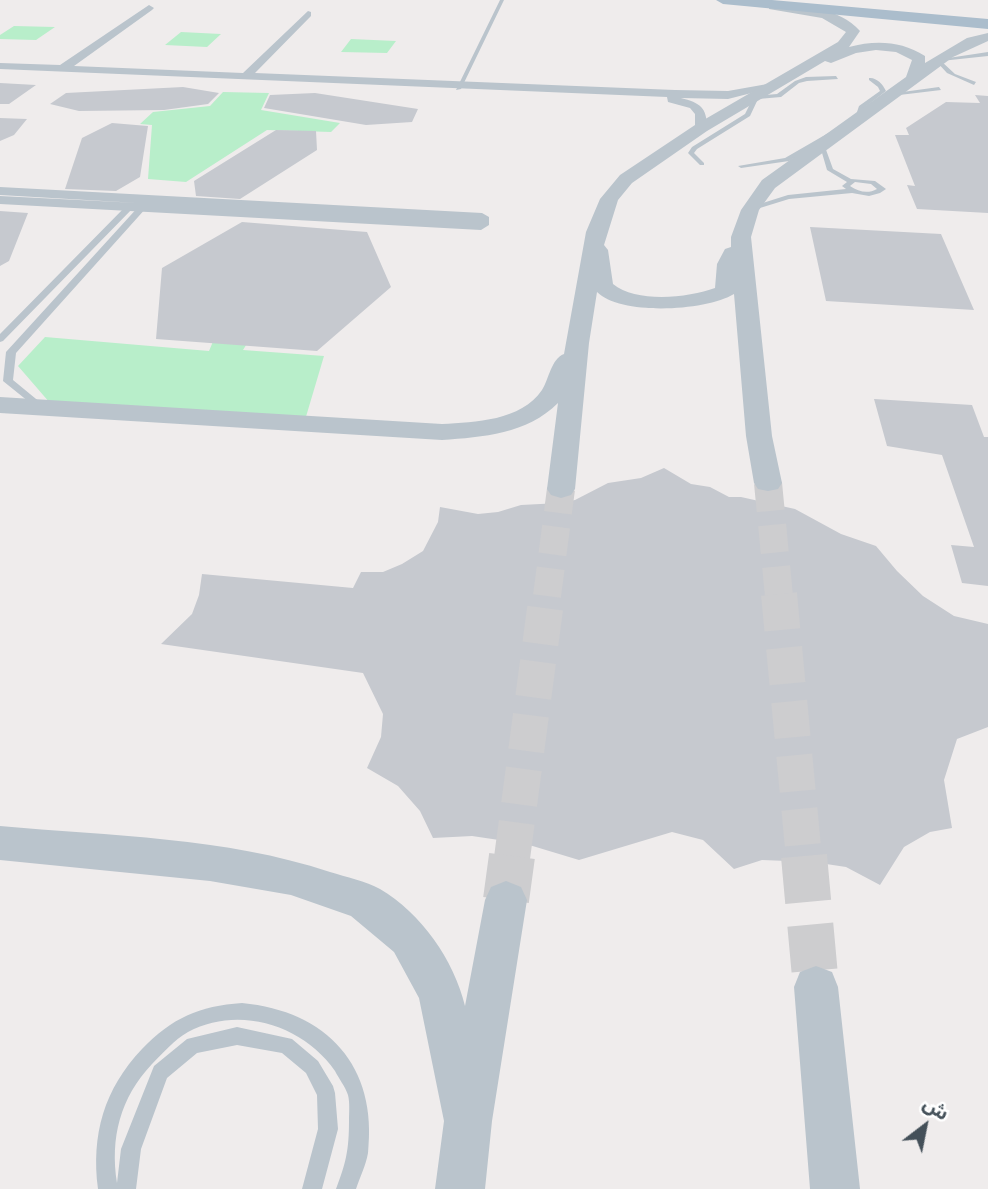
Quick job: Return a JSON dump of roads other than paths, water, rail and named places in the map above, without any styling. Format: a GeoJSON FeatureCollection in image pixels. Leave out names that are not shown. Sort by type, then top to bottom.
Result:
{"type":"FeatureCollection","features":[{"type":"Feature","properties":{"kind":"main road"},"geometry":{"type":"LineString","coordinates":[[807,0],[988,15]]}},
{"type":"Feature","properties":{"kind":"main road"},"geometry":{"type":"LineString","coordinates":[[841,0],[988,15]]}},
{"type":"Feature","properties":{"kind":"main road"},"geometry":{"type":"LineString","coordinates":[[729,1],[988,23]]}},
{"type":"Feature","properties":{"kind":"street"},"geometry":{"type":"LineString","coordinates":[[729,1],[813,12],[867,30]]}},
{"type":"Feature","properties":{"kind":"street"},"geometry":{"type":"LineString","coordinates":[[63,68],[149,8]]}},
{"type":"Feature","properties":{"kind":"street"},"geometry":{"type":"LineString","coordinates":[[246,76],[308,14]]}},
{"type":"Feature","properties":{"kind":"street"},"geometry":{"type":"LineString","coordinates":[[561,489],[576,343],[596,232],[609,199],[626,179],[701,128],[843,45],[853,31],[846,24]]}},
{"type":"Feature","properties":{"kind":"street"},"geometry":{"type":"LineString","coordinates":[[952,37],[988,37]]}},
{"type":"Feature","properties":{"kind":"street"},"geometry":{"type":"LineString","coordinates":[[596,232],[600,281],[608,291],[651,301],[713,298],[725,291],[727,264],[741,237],[750,210],[768,184],[938,60],[972,41],[988,37]]}},
{"type":"Feature","properties":{"kind":"street"},"geometry":{"type":"LineString","coordinates":[[800,72],[848,49],[876,47],[918,56],[921,62],[912,79]]}},
{"type":"Feature","properties":{"kind":"street"},"geometry":{"type":"LineString","coordinates":[[0,68],[459,87],[728,95],[764,92]]}},
{"type":"Feature","properties":{"kind":"street"},"geometry":{"type":"LineString","coordinates":[[0,68],[246,76],[677,100],[694,105],[701,113],[701,128]]}},
{"type":"Feature","properties":{"kind":"street"},"geometry":{"type":"LineString","coordinates":[[0,191],[482,217],[481,225],[0,200]]}},
{"type":"Feature","properties":{"kind":"street"},"geometry":{"type":"LineString","coordinates":[[741,237],[759,436],[768,483]]}},
{"type":"Feature","properties":{"kind":"street"},"geometry":{"type":"LineString","coordinates":[[0,405],[442,432],[477,430],[516,421],[548,399],[576,343]]}},
{"type":"Feature","properties":{"kind":"street"},"geometry":{"type":"LineString","coordinates":[[0,844],[210,863],[291,877],[365,902],[409,938],[440,993],[468,1121]]}},
{"type":"Feature","properties":{"kind":"street"},"geometry":{"type":"LineString","coordinates":[[460,1189],[468,1121],[506,900]]}},
{"type":"Feature","properties":{"kind":"street"},"geometry":{"type":"LineString","coordinates":[[816,987],[835,1189]]}},
{"type":"Feature","properties":{"kind":"lane"},"geometry":{"type":"LineString","coordinates":[[459,87],[502,0]]}},
{"type":"Feature","properties":{"kind":"lane"},"geometry":{"type":"LineString","coordinates":[[974,83],[953,75],[942,67],[938,60],[988,54]]}},
{"type":"Feature","properties":{"kind":"lane"},"geometry":{"type":"LineString","coordinates":[[702,164],[691,153],[694,148],[748,115],[764,92],[779,96],[797,82],[806,79],[836,78]]}},
{"type":"Feature","properties":{"kind":"lane"},"geometry":{"type":"LineString","coordinates":[[741,166],[787,160],[858,119],[862,107],[883,91],[881,86],[871,79]]}},
{"type":"Feature","properties":{"kind":"lane"},"geometry":{"type":"LineString","coordinates":[[891,94],[939,89]]}},
{"type":"Feature","properties":{"kind":"lane"},"geometry":{"type":"LineString","coordinates":[[750,210],[788,197],[852,191],[872,194],[882,189],[873,182],[850,181],[831,170],[822,147]]}},
{"type":"Feature","properties":{"kind":"lane"},"geometry":{"type":"LineString","coordinates":[[850,181],[846,186],[852,191]]}},
{"type":"Feature","properties":{"kind":"lane"},"geometry":{"type":"LineString","coordinates":[[0,339],[137,207]]}},
{"type":"Feature","properties":{"kind":"lane"},"geometry":{"type":"LineString","coordinates":[[42,408],[8,381],[11,352],[137,207]]}},
{"type":"Feature","properties":{"kind":"lane"},"geometry":{"type":"LineString","coordinates":[[108,1189],[105,1170],[109,1112],[125,1081],[155,1048],[183,1026],[239,1011],[281,1017],[297,1023],[321,1040],[343,1067],[358,1098],[358,1153],[346,1189]]}},
{"type":"Feature","properties":{"kind":"lane"},"geometry":{"type":"LineString","coordinates":[[126,1189],[131,1149],[160,1072],[193,1045],[237,1036],[286,1045],[312,1067],[326,1093],[328,1129],[312,1189]]}},
{"type":"Feature","properties":{"kind":"tunnel"},"geometry":{"type":"LineString","coordinates":[[768,483],[779,596]]}},
{"type":"Feature","properties":{"kind":"tunnel"},"geometry":{"type":"LineString","coordinates":[[547,596],[561,489]]}},
{"type":"Feature","properties":{"kind":"tunnel"},"geometry":{"type":"LineString","coordinates":[[512,858],[547,594]]}},
{"type":"Feature","properties":{"kind":"tunnel"},"geometry":{"type":"LineString","coordinates":[[779,594],[804,858]]}},
{"type":"Feature","properties":{"kind":"tunnel"},"geometry":{"type":"LineString","coordinates":[[506,900],[512,856]]}},
{"type":"Feature","properties":{"kind":"tunnel"},"geometry":{"type":"LineString","coordinates":[[804,856],[816,987]]}}]}
